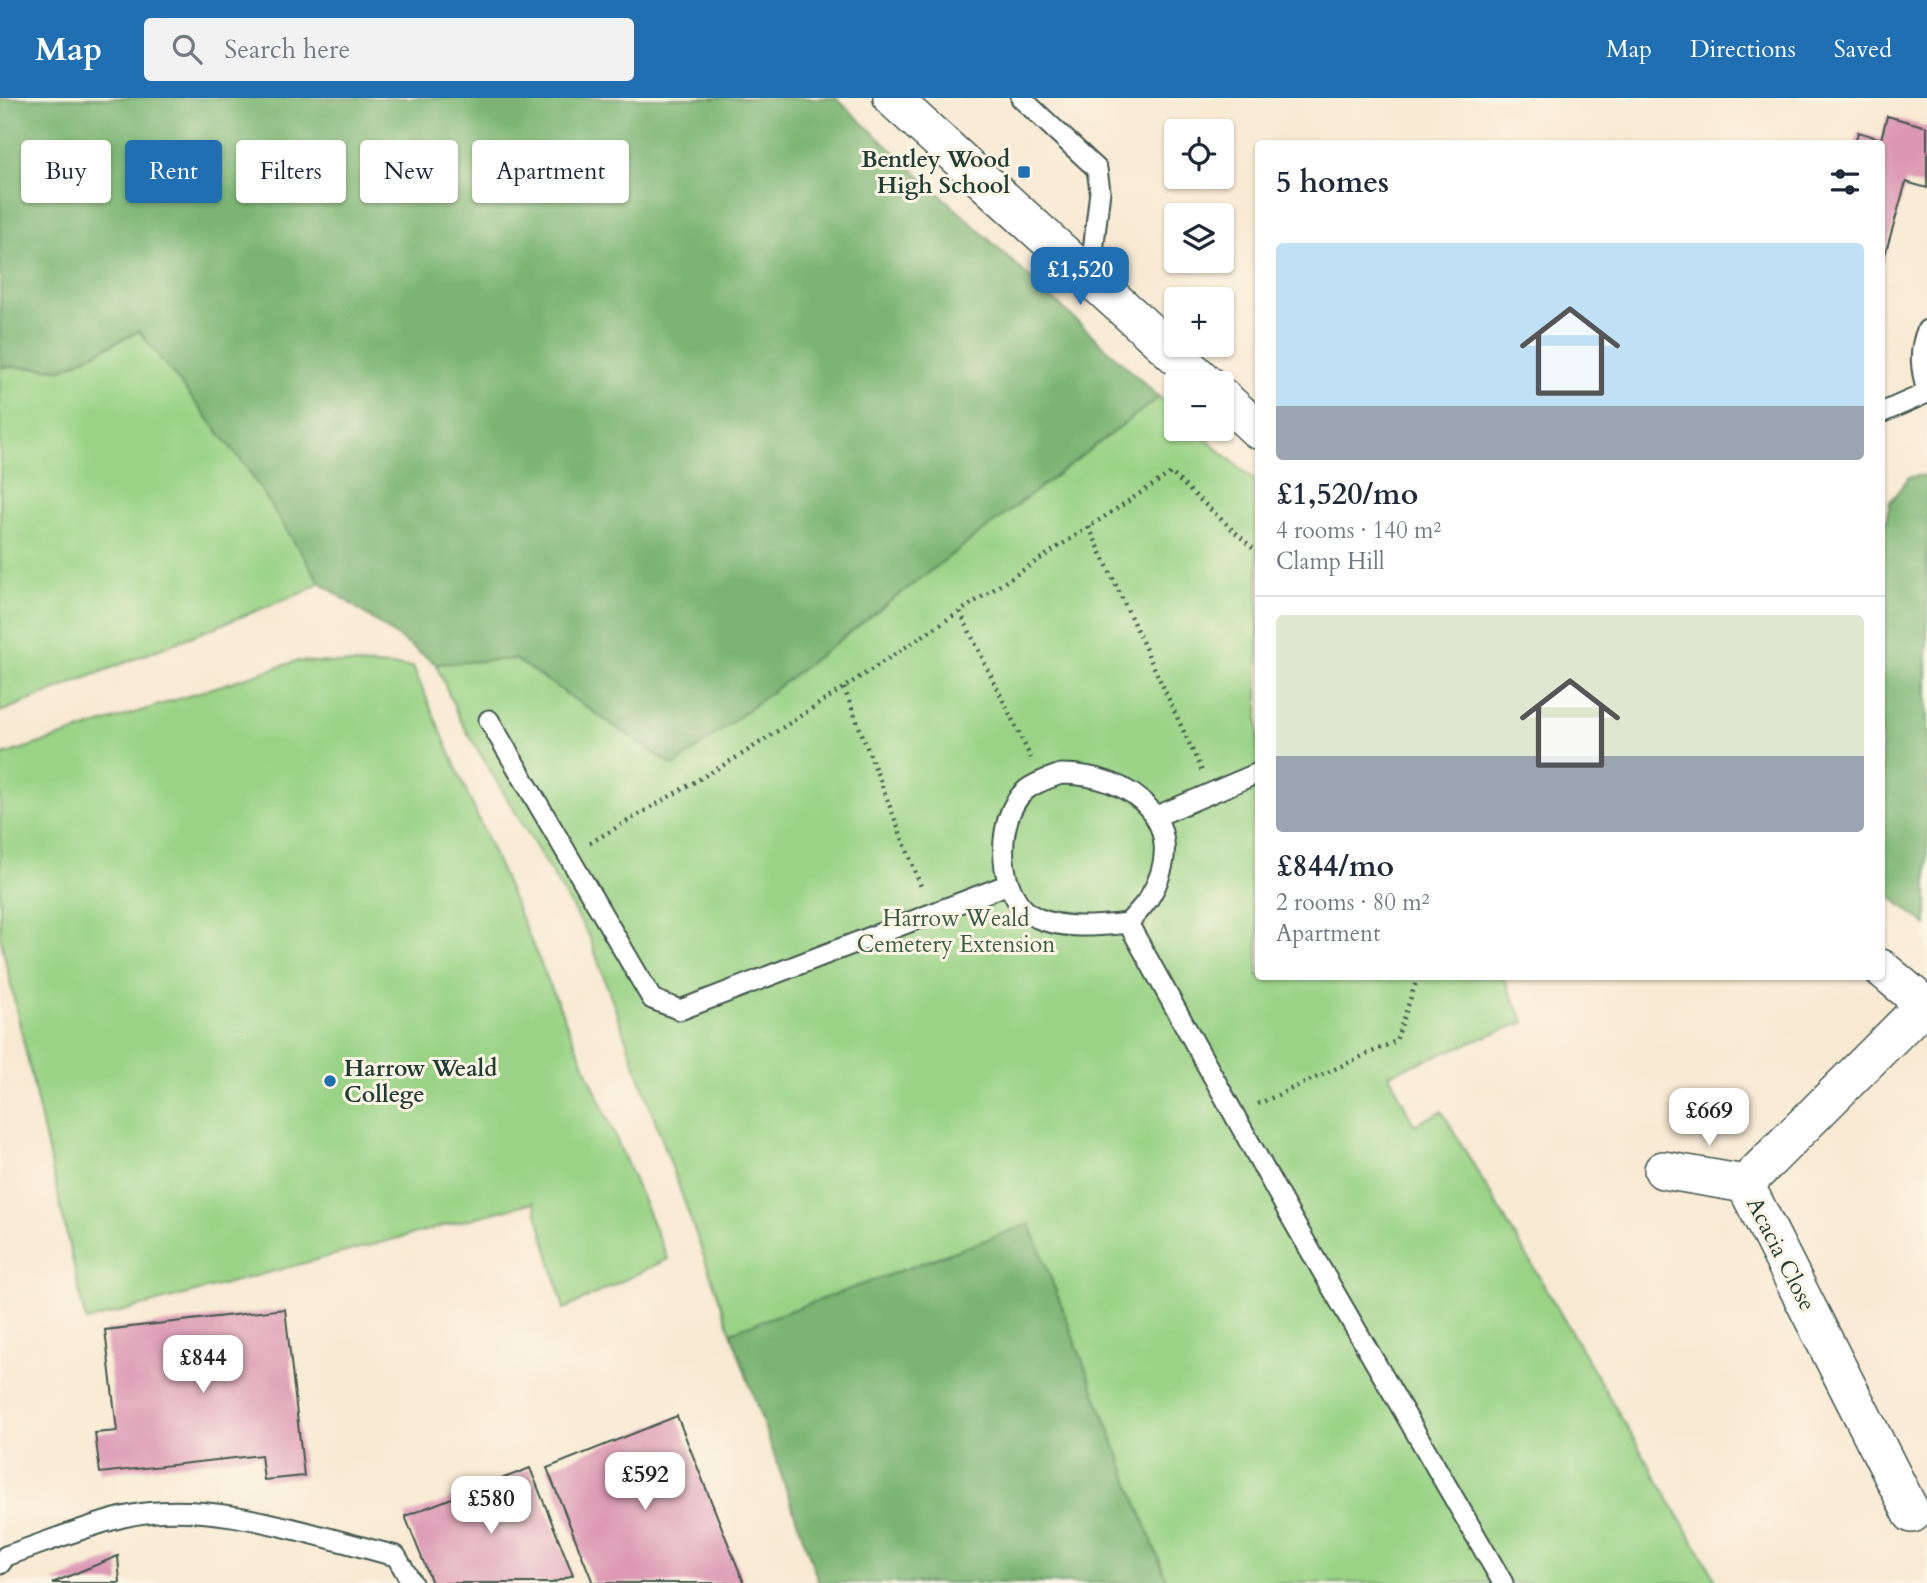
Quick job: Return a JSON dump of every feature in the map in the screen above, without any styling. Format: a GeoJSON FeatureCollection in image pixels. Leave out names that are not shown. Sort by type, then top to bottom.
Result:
{"type":"FeatureCollection","features":[{"type":"Feature","properties":{"kind":"street"},"geometry":{"type":"LineString","coordinates":[[892,98],[1193,371]]}},
{"type":"Feature","properties":{"kind":"street"},"geometry":{"type":"LineString","coordinates":[[1234,408],[1255,427]]}},
{"type":"Feature","properties":{"kind":"street"},"geometry":{"type":"LineString","coordinates":[[1885,971],[1926,1006]]}},
{"type":"Feature","properties":{"kind":"street","name":"Acacia Close"},"geometry":{"type":"LineString","coordinates":[[1912,1514],[1745,1184],[1926,1006]]}},
{"type":"Feature","properties":{"kind":"street"},"geometry":{"type":"LineString","coordinates":[[1663,1170],[1745,1184]]}},
{"type":"Feature","properties":{"kind":"lane"},"geometry":{"type":"LineString","coordinates":[[1021,98],[1097,169],[1100,191],[1090,278]]}},
{"type":"Feature","properties":{"kind":"lane"},"geometry":{"type":"LineString","coordinates":[[1885,411],[1927,393],[1920,368],[1922,342],[1927,330]]}},
{"type":"Feature","properties":{"kind":"lane"},"geometry":{"type":"LineString","coordinates":[[489,720],[652,999],[680,1010],[1009,884]]}},
{"type":"Feature","properties":{"kind":"lane"},"geometry":{"type":"LineString","coordinates":[[1061,774],[1082,774],[1113,783],[1141,797],[1157,816],[1164,839],[1161,869],[1149,898],[1128,923],[1093,927],[1059,924],[1035,917],[1016,897],[1004,873],[1004,840],[1013,813],[1025,790],[1042,781],[1061,774]]}},
{"type":"Feature","properties":{"kind":"lane"},"geometry":{"type":"LineString","coordinates":[[1157,816],[1255,774]]}},
{"type":"Feature","properties":{"kind":"lane"},"geometry":{"type":"LineString","coordinates":[[1128,923],[1234,1115],[1503,1583]]}},
{"type":"Feature","properties":{"kind":"lane"},"geometry":{"type":"LineString","coordinates":[[0,1564],[6,1556],[125,1516],[186,1512],[235,1516],[396,1556],[412,1583]]}},
{"type":"Feature","properties":{"kind":"path"},"geometry":{"type":"LineString","coordinates":[[569,856],[744,753],[1171,473],[1255,550]]}},
{"type":"Feature","properties":{"kind":"path"},"geometry":{"type":"LineString","coordinates":[[1088,527],[1212,793]]}},
{"type":"Feature","properties":{"kind":"path"},"geometry":{"type":"LineString","coordinates":[[960,612],[1042,781]]}},
{"type":"Feature","properties":{"kind":"path"},"geometry":{"type":"LineString","coordinates":[[844,688],[932,914]]}},
{"type":"Feature","properties":{"kind":"path"},"geometry":{"type":"LineString","coordinates":[[1234,1115],[1396,1041],[1417,980]]}},
{"type":"Feature","properties":{"kind":"green space"},"geometry":{"type":"Polygon","coordinates":[[[0,98],[836,98],[1159,397],[674,766],[515,659],[436,664],[320,582],[247,468],[139,331],[63,369],[0,366],[0,98]]]}},
{"type":"Feature","properties":{"kind":"green space"},"geometry":{"type":"Polygon","coordinates":[[[139,331],[247,468],[320,582],[304,592],[0,712],[0,367],[63,369],[139,331]]]}},
{"type":"Feature","properties":{"kind":"green space","name":"Harrow Weald Cemetery Extension"},"geometry":{"type":"Polygon","coordinates":[[[1159,397],[1164,401],[1164,441],[1209,441],[1255,481],[1255,980],[1504,980],[1524,1022],[1389,1074],[1414,1125],[1442,1111],[1718,1583],[1168,1583],[1030,1224],[731,1332],[589,936],[459,718],[436,664],[515,659],[674,766],[1159,397]]]}},
{"type":"Feature","properties":{"kind":"green space"},"geometry":{"type":"Polygon","coordinates":[[[1927,475],[1927,926],[1885,892],[1885,524],[1890,502],[1909,477],[1927,475]]]}},
{"type":"Feature","properties":{"kind":"green space"},"geometry":{"type":"Polygon","coordinates":[[[297,661],[413,667],[668,1259],[564,1309],[534,1202],[86,1321],[0,936],[0,756],[297,661]]]}},
{"type":"Feature","properties":{"kind":"green space"},"geometry":{"type":"Polygon","coordinates":[[[1030,1224],[1168,1583],[819,1583],[731,1332],[1030,1224]]]}},
{"type":"Feature","properties":{"kind":"building"},"geometry":{"type":"Polygon","coordinates":[[[1887,116],[1927,127],[1927,188],[1906,182],[1885,255],[1885,140],[1856,140],[1858,132],[1881,139],[1887,116]]]}},
{"type":"Feature","properties":{"kind":"building"},"geometry":{"type":"Polygon","coordinates":[[[285,1309],[304,1476],[264,1480],[261,1455],[100,1473],[95,1433],[117,1431],[105,1330],[285,1309]]]}},
{"type":"Feature","properties":{"kind":"building"},"geometry":{"type":"Polygon","coordinates":[[[677,1416],[744,1583],[593,1583],[547,1468],[677,1416]]]}},
{"type":"Feature","properties":{"kind":"building"},"geometry":{"type":"Polygon","coordinates":[[[530,1468],[573,1575],[552,1583],[432,1583],[405,1516],[530,1468]]]}},
{"type":"Feature","properties":{"kind":"building"},"geometry":{"type":"Polygon","coordinates":[[[118,1556],[120,1583],[52,1583],[118,1556]]]}},
{"type":"Feature","properties":{"kind":"place","name":"Bentley Wood High School"},"geometry":{"type":"Point","coordinates":[1024,172]}},
{"type":"Feature","properties":{"kind":"place","name":"Harrow Weald College"},"geometry":{"type":"Point","coordinates":[330,1081]}}]}
